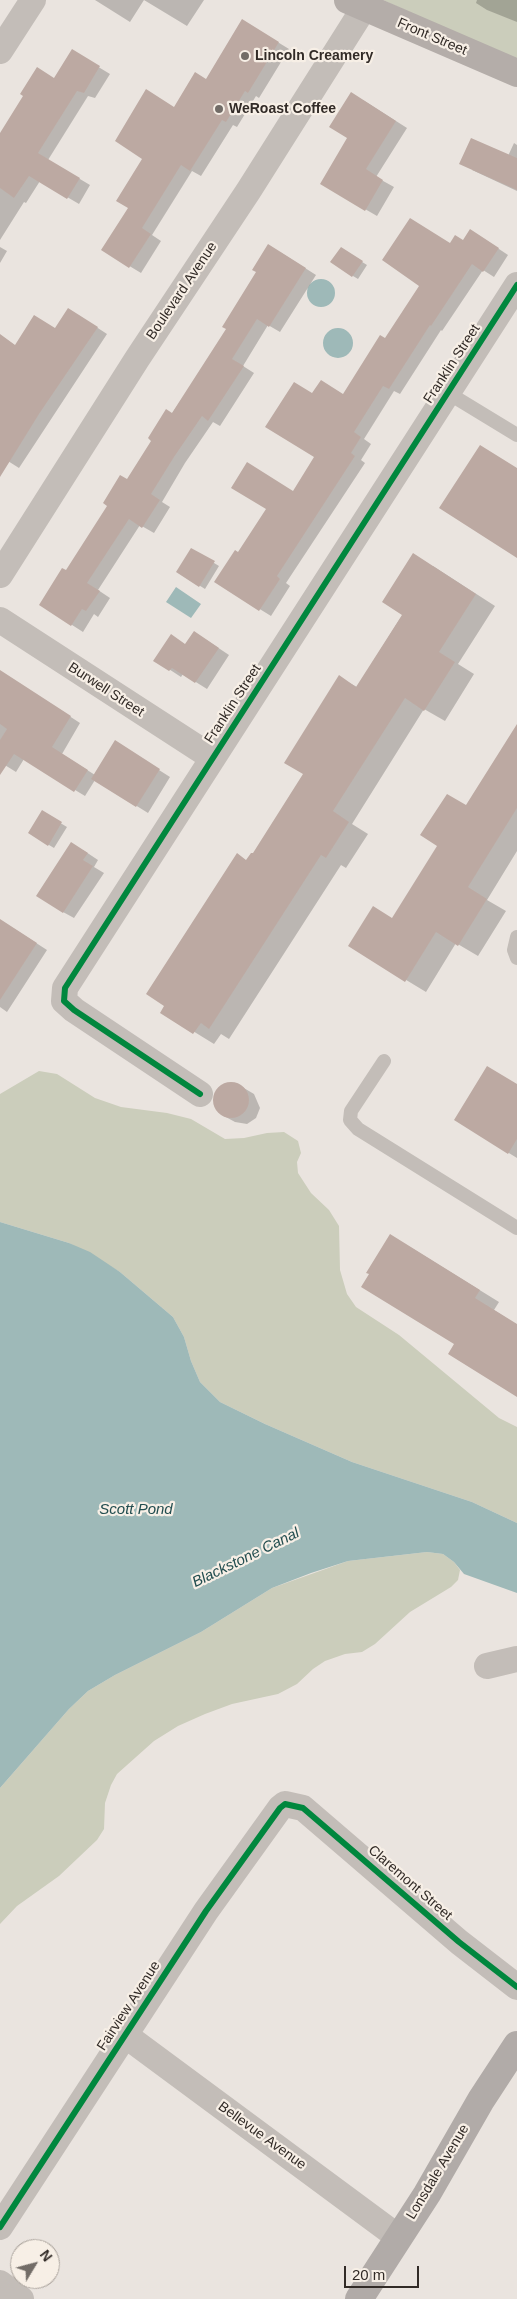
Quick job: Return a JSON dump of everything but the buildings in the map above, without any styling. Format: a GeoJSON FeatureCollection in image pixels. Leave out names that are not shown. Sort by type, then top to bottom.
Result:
{"type":"FeatureCollection","features":[{"type":"Feature","properties":{"kind":"main road","name":"Front Street"},"geometry":{"type":"LineString","coordinates":[[356,4],[517,73]]}},
{"type":"Feature","properties":{"kind":"main road","name":"Lonsdale Avenue"},"geometry":{"type":"LineString","coordinates":[[359,2299],[427,2194],[481,2100],[517,2045]]}},
{"type":"Feature","properties":{"kind":"street"},"geometry":{"type":"LineString","coordinates":[[0,51],[33,0]]}},
{"type":"Feature","properties":{"kind":"street","name":"Boulevard Avenue"},"geometry":{"type":"LineString","coordinates":[[0,575],[137,359],[244,198],[356,4]]}},
{"type":"Feature","properties":{"kind":"street","name":"Franklin Street"},"geometry":{"type":"LineString","coordinates":[[200,1094],[74,1010],[64,1000],[65,988],[517,284]]}},
{"type":"Feature","properties":{"kind":"street","name":"Burwell Street"},"geometry":{"type":"LineString","coordinates":[[0,620],[213,758]]}},
{"type":"Feature","properties":{"kind":"street"},"geometry":{"type":"LineString","coordinates":[[487,1666],[517,1659]]}},
{"type":"Feature","properties":{"kind":"street","name":"Claremont Street"},"geometry":{"type":"LineString","coordinates":[[285,1804],[303,1808],[459,1942],[517,1987]]}},
{"type":"Feature","properties":{"kind":"street","name":"Fairview Avenue"},"geometry":{"type":"LineString","coordinates":[[0,2227],[206,1911],[280,1808],[285,1804]]}},
{"type":"Feature","properties":{"kind":"street","name":"Bellevue Avenue"},"geometry":{"type":"LineString","coordinates":[[125,2035],[398,2237]]}},
{"type":"Feature","properties":{"kind":"street"},"geometry":{"type":"LineString","coordinates":[[0,2283],[22,2299]]}},
{"type":"Feature","properties":{"kind":"lane"},"geometry":{"type":"LineString","coordinates":[[448,393],[517,435]]}},
{"type":"Feature","properties":{"kind":"lane"},"geometry":{"type":"LineString","coordinates":[[517,937],[514,950],[517,958]]}},
{"type":"Feature","properties":{"kind":"lane"},"geometry":{"type":"LineString","coordinates":[[384,1061],[351,1111],[350,1120],[358,1129],[517,1228]]}},
{"type":"Feature","properties":{"kind":"green space"},"geometry":{"type":"Polygon","coordinates":[[[383,0],[517,0],[517,60],[409,12],[383,0]]]}},
{"type":"Feature","properties":{"kind":"green space"},"geometry":{"type":"Polygon","coordinates":[[[39,1071],[57,1074],[95,1098],[121,1107],[167,1113],[191,1119],[225,1139],[284,1132],[298,1141],[301,1153],[297,1162],[298,1173],[311,1193],[329,1210],[339,1226],[340,1270],[347,1294],[356,1307],[399,1335],[499,1418],[517,1427],[517,1523],[472,1502],[352,1462],[220,1402],[200,1382],[184,1337],[173,1317],[120,1272],[69,1243],[0,1222],[0,1094],[39,1071]]]}},
{"type":"Feature","properties":{"kind":"green space"},"geometry":{"type":"Polygon","coordinates":[[[427,1552],[443,1554],[454,1562],[460,1570],[458,1580],[451,1587],[410,1612],[375,1644],[362,1652],[345,1654],[325,1661],[297,1684],[278,1694],[232,1704],[205,1714],[178,1726],[154,1741],[117,1774],[105,1803],[104,1829],[97,1840],[59,1876],[17,1906],[0,1924],[0,1788],[69,1709],[88,1691],[115,1675],[201,1632],[272,1588],[348,1561],[427,1552]]]}},
{"type":"Feature","properties":{"kind":"water"},"geometry":{"type":"Polygon","coordinates":[[[321,279],[331,283],[335,293],[331,303],[321,307],[311,303],[307,293],[311,283],[321,279]]]}},
{"type":"Feature","properties":{"kind":"water"},"geometry":{"type":"Polygon","coordinates":[[[338,328],[349,332],[353,343],[349,354],[338,358],[327,354],[323,343],[327,332],[338,328]]]}},
{"type":"Feature","properties":{"kind":"water"},"geometry":{"type":"Polygon","coordinates":[[[176,587],[201,604],[191,618],[166,602],[176,587]]]}},
{"type":"Feature","properties":{"kind":"water","name":"Scott Pond"},"geometry":{"type":"Polygon","coordinates":[[[0,1222],[69,1243],[90,1252],[120,1272],[173,1317],[184,1337],[200,1382],[220,1402],[352,1462],[472,1502],[517,1523],[517,1593],[464,1574],[454,1562],[443,1554],[427,1552],[348,1561],[311,1573],[272,1588],[201,1632],[115,1675],[88,1691],[69,1709],[0,1788],[0,1222]]]}},
{"type":"Feature","properties":{"kind":"cycle path"},"geometry":{"type":"LineString","coordinates":[[200,1094],[74,1010],[64,1001],[65,988],[517,285]]}},
{"type":"Feature","properties":{"kind":"cycle path"},"geometry":{"type":"LineString","coordinates":[[0,2227],[206,1911],[280,1808],[285,1804],[303,1808],[459,1942],[517,1987]]}},
{"type":"Feature","properties":{"kind":"place","name":"Lincoln Creamery"},"geometry":{"type":"Point","coordinates":[245,56]}},
{"type":"Feature","properties":{"kind":"place","name":"WeRoast Coffee"},"geometry":{"type":"Point","coordinates":[219,109]}},
{"type":"Feature","properties":{"kind":"water label","name":"Blackstone Canal"},"geometry":{"type":"Point","coordinates":[246,1558]}}]}
